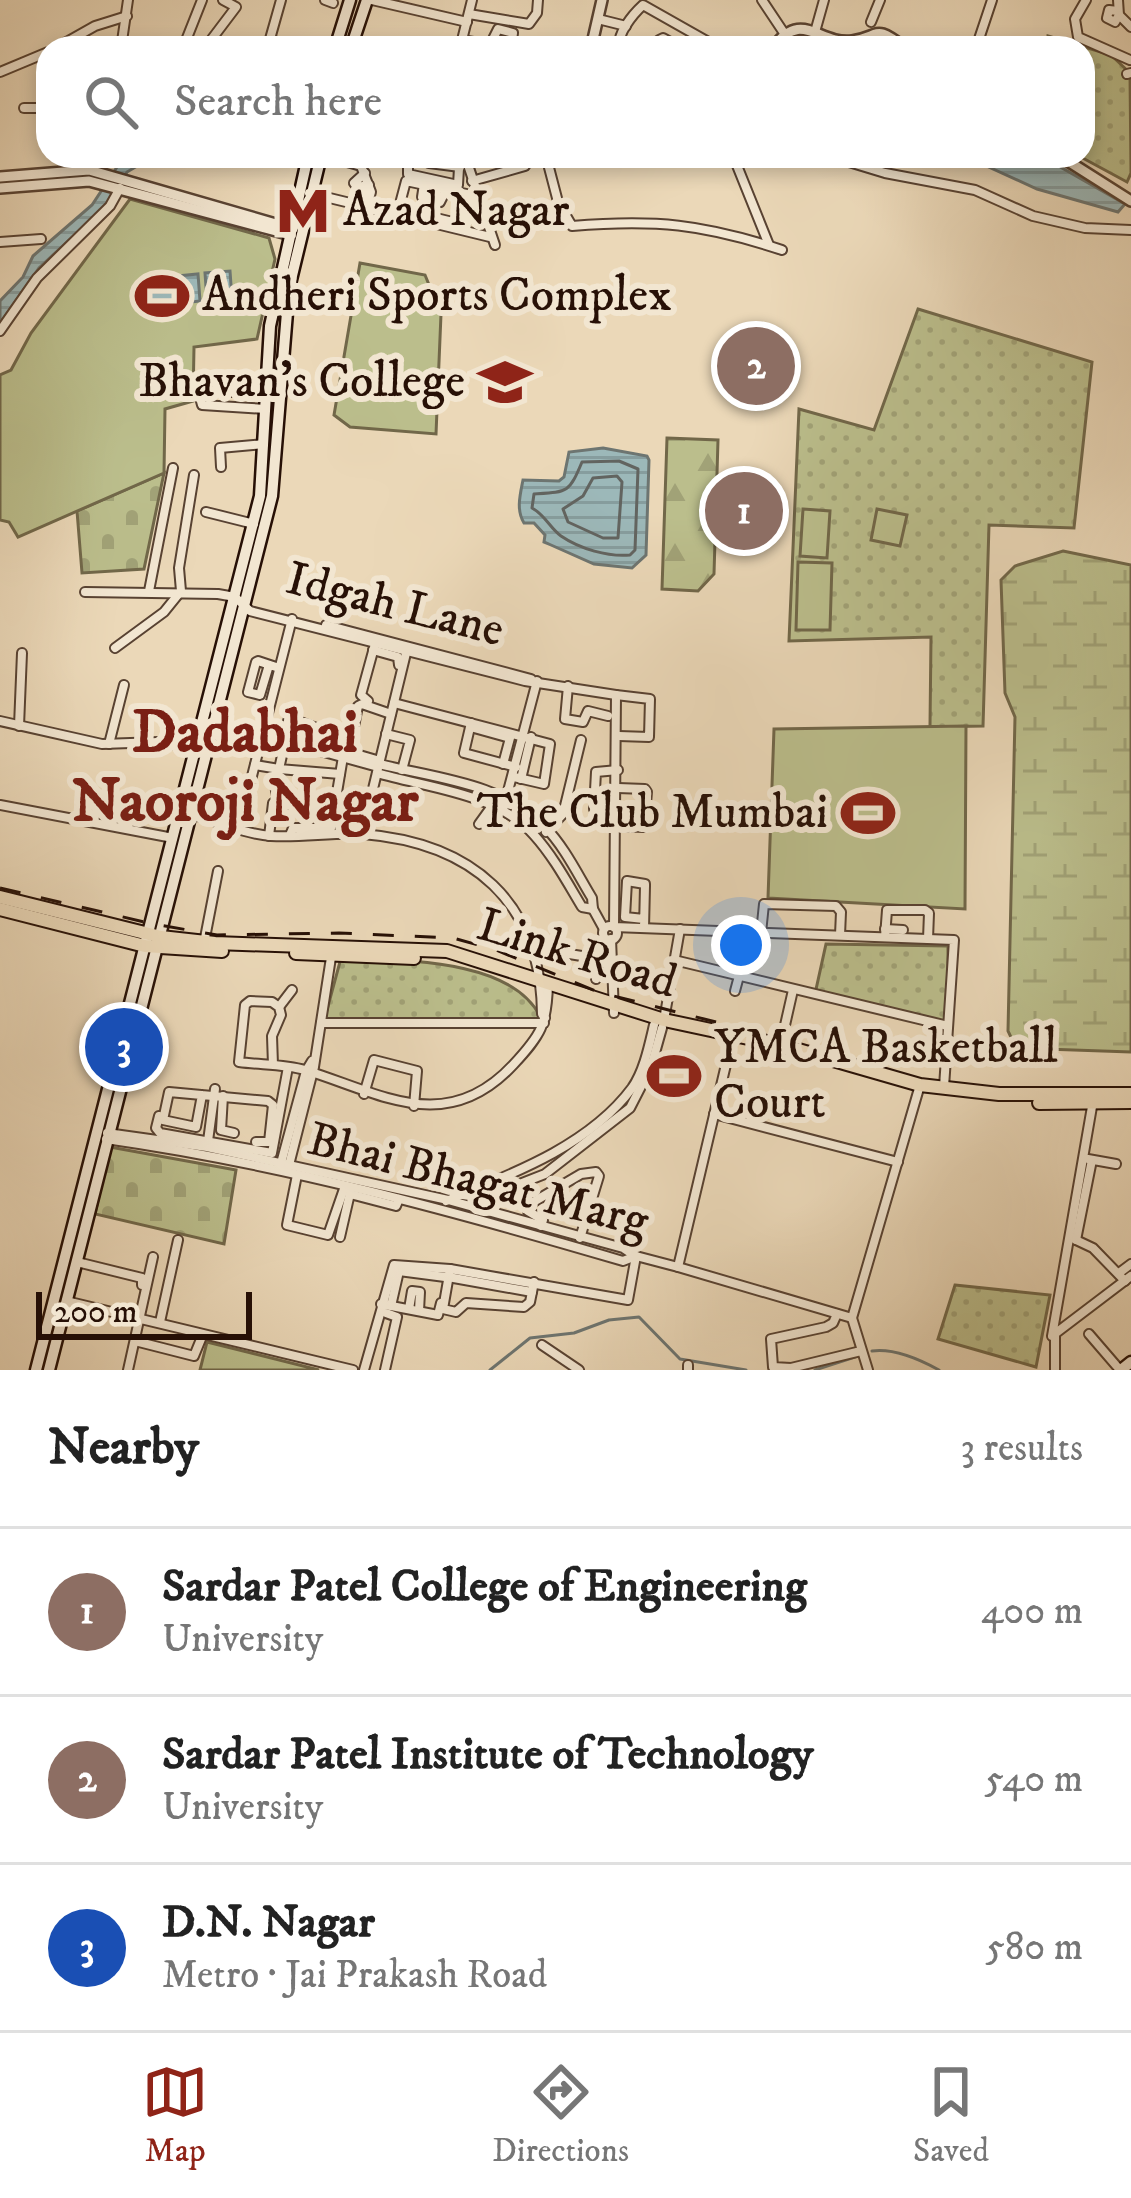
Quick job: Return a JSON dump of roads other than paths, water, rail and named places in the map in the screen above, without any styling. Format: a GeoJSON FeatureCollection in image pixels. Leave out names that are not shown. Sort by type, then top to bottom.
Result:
{"type":"FeatureCollection","features":[{"type":"Feature","properties":{"kind":"main road"},"geometry":{"type":"LineString","coordinates":[[339,36],[350,0]]}},
{"type":"Feature","properties":{"kind":"main road"},"geometry":{"type":"LineString","coordinates":[[356,36],[370,0]]}},
{"type":"Feature","properties":{"kind":"main road"},"geometry":{"type":"LineString","coordinates":[[36,1370],[153,941],[193,815],[272,496],[289,288],[308,168]]}},
{"type":"Feature","properties":{"kind":"main road"},"geometry":{"type":"LineString","coordinates":[[153,941],[179,811],[254,524],[270,326],[292,232],[321,168]]}},
{"type":"Feature","properties":{"kind":"main road","name":"Link Road"},"geometry":{"type":"LineString","coordinates":[[0,897],[153,941]]}},
{"type":"Feature","properties":{"kind":"main road","name":"Link Road"},"geometry":{"type":"LineString","coordinates":[[0,909],[153,941],[203,946],[447,951],[660,1024],[919,1089]]}},
{"type":"Feature","properties":{"kind":"main road"},"geometry":{"type":"LineString","coordinates":[[919,1089],[975,1096]]}},
{"type":"Feature","properties":{"kind":"main road"},"geometry":{"type":"LineString","coordinates":[[919,1089],[975,1096],[1131,1098]]}},
{"type":"Feature","properties":{"kind":"main road"},"geometry":{"type":"LineString","coordinates":[[51,1370],[103,1135]]}},
{"type":"Feature","properties":{"kind":"main road"},"geometry":{"type":"LineString","coordinates":[[1121,1370],[1131,1362]]}},
{"type":"Feature","properties":{"kind":"street"},"geometry":{"type":"LineString","coordinates":[[123,36],[128,0]]}},
{"type":"Feature","properties":{"kind":"street"},"geometry":{"type":"LineString","coordinates":[[188,36],[202,0]]}},
{"type":"Feature","properties":{"kind":"street"},"geometry":{"type":"LineString","coordinates":[[214,36],[236,7],[223,0]]}},
{"type":"Feature","properties":{"kind":"street"},"geometry":{"type":"LineString","coordinates":[[271,36],[281,0]]}},
{"type":"Feature","properties":{"kind":"street"},"geometry":{"type":"LineString","coordinates":[[370,0],[529,24],[537,14],[538,0]]}},
{"type":"Feature","properties":{"kind":"street"},"geometry":{"type":"LineString","coordinates":[[465,36],[472,0]]}},
{"type":"Feature","properties":{"kind":"street"},"geometry":{"type":"LineString","coordinates":[[594,36],[602,0]]}},
{"type":"Feature","properties":{"kind":"street"},"geometry":{"type":"LineString","coordinates":[[762,0],[784,33]]}},
{"type":"Feature","properties":{"kind":"street"},"geometry":{"type":"LineString","coordinates":[[819,36],[824,0]]}},
{"type":"Feature","properties":{"kind":"street"},"geometry":{"type":"LineString","coordinates":[[872,22],[880,0]]}},
{"type":"Feature","properties":{"kind":"street"},"geometry":{"type":"LineString","coordinates":[[980,36],[992,0]]}},
{"type":"Feature","properties":{"kind":"street"},"geometry":{"type":"LineString","coordinates":[[1079,36],[1075,22],[1086,0]]}},
{"type":"Feature","properties":{"kind":"street"},"geometry":{"type":"LineString","coordinates":[[620,36],[643,5],[699,36]]}},
{"type":"Feature","properties":{"kind":"street"},"geometry":{"type":"LineString","coordinates":[[1118,9],[1131,27]]}},
{"type":"Feature","properties":{"kind":"street"},"geometry":{"type":"LineString","coordinates":[[77,36],[127,16]]}},
{"type":"Feature","properties":{"kind":"street"},"geometry":{"type":"LineString","coordinates":[[598,19],[626,26]]}},
{"type":"Feature","properties":{"kind":"street"},"geometry":{"type":"LineString","coordinates":[[681,36],[684,27]]}},
{"type":"Feature","properties":{"kind":"street"},"geometry":{"type":"LineString","coordinates":[[782,36],[802,28],[826,36]]}},
{"type":"Feature","properties":{"kind":"street"},"geometry":{"type":"LineString","coordinates":[[1095,46],[1131,60]]}},
{"type":"Feature","properties":{"kind":"street"},"geometry":{"type":"LineString","coordinates":[[0,72],[36,57]]}},
{"type":"Feature","properties":{"kind":"street"},"geometry":{"type":"LineString","coordinates":[[24,107],[36,108]]}},
{"type":"Feature","properties":{"kind":"street"},"geometry":{"type":"LineString","coordinates":[[307,193],[366,203],[369,185],[360,168]]}},
{"type":"Feature","properties":{"kind":"street"},"geometry":{"type":"LineString","coordinates":[[406,168],[411,176],[456,186],[462,168]]}},
{"type":"Feature","properties":{"kind":"street"},"geometry":{"type":"LineString","coordinates":[[328,184],[327,193],[336,198],[464,228],[492,241],[466,168]]}},
{"type":"Feature","properties":{"kind":"street"},"geometry":{"type":"LineString","coordinates":[[472,181],[518,168]]}},
{"type":"Feature","properties":{"kind":"street"},"geometry":{"type":"LineString","coordinates":[[549,168],[558,202],[572,226],[638,220],[684,224],[782,250]]}},
{"type":"Feature","properties":{"kind":"street"},"geometry":{"type":"LineString","coordinates":[[738,168],[770,246]]}},
{"type":"Feature","properties":{"kind":"street"},"geometry":{"type":"LineString","coordinates":[[871,168],[975,190],[1033,216],[1085,228],[1131,230]]}},
{"type":"Feature","properties":{"kind":"street"},"geometry":{"type":"LineString","coordinates":[[1079,168],[1131,201]]}},
{"type":"Feature","properties":{"kind":"street"},"geometry":{"type":"LineString","coordinates":[[0,177],[89,170],[115,183]]}},
{"type":"Feature","properties":{"kind":"street"},"geometry":{"type":"LineString","coordinates":[[398,212],[406,181],[474,196]]}},
{"type":"Feature","properties":{"kind":"street"},"geometry":{"type":"LineString","coordinates":[[0,332],[5,317],[37,278],[110,206],[115,183]]}},
{"type":"Feature","properties":{"kind":"street"},"geometry":{"type":"LineString","coordinates":[[0,188],[115,183],[292,232]]}},
{"type":"Feature","properties":{"kind":"street"},"geometry":{"type":"LineString","coordinates":[[464,228],[474,196]]}},
{"type":"Feature","properties":{"kind":"street"},"geometry":{"type":"LineString","coordinates":[[0,242],[41,239]]}},
{"type":"Feature","properties":{"kind":"street"},"geometry":{"type":"LineString","coordinates":[[249,408],[250,392]]}},
{"type":"Feature","properties":{"kind":"street"},"geometry":{"type":"LineString","coordinates":[[266,393],[199,394],[202,406],[266,409]]}},
{"type":"Feature","properties":{"kind":"street"},"geometry":{"type":"LineString","coordinates":[[220,466],[220,448],[264,444]]}},
{"type":"Feature","properties":{"kind":"street"},"geometry":{"type":"LineString","coordinates":[[149,591],[173,468]]}},
{"type":"Feature","properties":{"kind":"street"},"geometry":{"type":"LineString","coordinates":[[115,648],[164,612],[181,591],[179,568],[194,475]]}},
{"type":"Feature","properties":{"kind":"street"},"geometry":{"type":"LineString","coordinates":[[206,512],[254,524]]}},
{"type":"Feature","properties":{"kind":"street"},"geometry":{"type":"LineString","coordinates":[[85,592],[233,596],[245,608]]}},
{"type":"Feature","properties":{"kind":"street","name":"Idgah Lane"},"geometry":{"type":"LineString","coordinates":[[245,608],[394,652],[408,648]]}},
{"type":"Feature","properties":{"kind":"street"},"geometry":{"type":"LineString","coordinates":[[239,827],[274,666],[292,619]]}},
{"type":"Feature","properties":{"kind":"street"},"geometry":{"type":"LineString","coordinates":[[371,643],[361,695],[551,745],[545,782],[539,784],[503,764],[464,753],[471,725]]}},
{"type":"Feature","properties":{"kind":"street","name":"Idgah Lane"},"geometry":{"type":"LineString","coordinates":[[371,643],[616,695]]}},
{"type":"Feature","properties":{"kind":"street"},"geometry":{"type":"LineString","coordinates":[[362,834],[408,648]]}},
{"type":"Feature","properties":{"kind":"street"},"geometry":{"type":"LineString","coordinates":[[394,652],[400,660],[398,669]]}},
{"type":"Feature","properties":{"kind":"street"},"geometry":{"type":"LineString","coordinates":[[19,726],[22,653]]}},
{"type":"Feature","properties":{"kind":"street"},"geometry":{"type":"LineString","coordinates":[[503,810],[527,736],[535,680]]}},
{"type":"Feature","properties":{"kind":"street"},"geometry":{"type":"LineString","coordinates":[[110,744],[124,685]]}},
{"type":"Feature","properties":{"kind":"street"},"geometry":{"type":"LineString","coordinates":[[568,686],[565,719],[583,722],[588,711],[608,716]]}},
{"type":"Feature","properties":{"kind":"street"},"geometry":{"type":"LineString","coordinates":[[619,736],[649,736],[650,699],[616,695],[622,800]]}},
{"type":"Feature","properties":{"kind":"street"},"geometry":{"type":"LineString","coordinates":[[378,766],[349,752],[353,725],[359,704],[391,706]]}},
{"type":"Feature","properties":{"kind":"street"},"geometry":{"type":"LineString","coordinates":[[326,834],[335,804],[344,737],[293,718],[287,720],[277,796],[335,804]]}},
{"type":"Feature","properties":{"kind":"street"},"geometry":{"type":"LineString","coordinates":[[0,721],[110,744],[159,742],[196,748]]}},
{"type":"Feature","properties":{"kind":"street"},"geometry":{"type":"LineString","coordinates":[[471,725],[510,738],[503,764]]}},
{"type":"Feature","properties":{"kind":"street"},"geometry":{"type":"LineString","coordinates":[[386,734],[410,740],[406,774]]}},
{"type":"Feature","properties":{"kind":"street"},"geometry":{"type":"LineString","coordinates":[[262,735],[508,797],[548,830],[592,898],[593,909],[617,933],[611,940],[614,1009]]}},
{"type":"Feature","properties":{"kind":"street"},"geometry":{"type":"LineString","coordinates":[[538,840],[563,814],[581,740]]}},
{"type":"Feature","properties":{"kind":"street"},"geometry":{"type":"LineString","coordinates":[[255,765],[340,774]]}},
{"type":"Feature","properties":{"kind":"street"},"geometry":{"type":"LineString","coordinates":[[618,770],[597,770],[595,811],[619,812]]}},
{"type":"Feature","properties":{"kind":"street"},"geometry":{"type":"LineString","coordinates":[[406,774],[430,789],[503,810],[538,840],[582,907],[593,909]]}},
{"type":"Feature","properties":{"kind":"street"},"geometry":{"type":"LineString","coordinates":[[430,789],[433,777]]}},
{"type":"Feature","properties":{"kind":"street"},"geometry":{"type":"LineString","coordinates":[[609,928],[620,788]]}},
{"type":"Feature","properties":{"kind":"street"},"geometry":{"type":"LineString","coordinates":[[619,826],[645,826],[646,793],[645,789],[620,788]]}},
{"type":"Feature","properties":{"kind":"street"},"geometry":{"type":"LineString","coordinates":[[289,832],[273,803],[322,806],[326,834]]}},
{"type":"Feature","properties":{"kind":"street"},"geometry":{"type":"LineString","coordinates":[[0,805],[173,838]]}},
{"type":"Feature","properties":{"kind":"street"},"geometry":{"type":"LineString","coordinates":[[479,824],[492,806]]}},
{"type":"Feature","properties":{"kind":"street"},"geometry":{"type":"LineString","coordinates":[[179,811],[239,827],[397,838],[453,854],[488,877],[518,911],[545,987],[544,1021],[540,1036],[482,1092],[454,1103],[414,1106],[364,1094],[309,1072],[241,1063],[245,1003],[272,1002],[279,1007],[281,1016],[272,1036],[273,1065]]}},
{"type":"Feature","properties":{"kind":"street"},"geometry":{"type":"LineString","coordinates":[[203,946],[218,871]]}},
{"type":"Feature","properties":{"kind":"street"},"geometry":{"type":"LineString","coordinates":[[644,924],[645,884],[627,881],[626,917],[644,924],[840,935],[903,930]]}},
{"type":"Feature","properties":{"kind":"street"},"geometry":{"type":"LineString","coordinates":[[761,933],[764,904],[836,906],[841,912],[840,935]]}},
{"type":"Feature","properties":{"kind":"street"},"geometry":{"type":"LineString","coordinates":[[888,933],[887,910],[925,910],[929,913],[928,939]]}},
{"type":"Feature","properties":{"kind":"street"},"geometry":{"type":"LineString","coordinates":[[609,928],[644,924]]}},
{"type":"Feature","properties":{"kind":"street"},"geometry":{"type":"LineString","coordinates":[[430,1207],[462,1195],[484,1198],[544,1174],[630,1108],[651,1067],[680,929]]}},
{"type":"Feature","properties":{"kind":"street"},"geometry":{"type":"LineString","coordinates":[[888,933],[954,940],[944,1089]]}},
{"type":"Feature","properties":{"kind":"street"},"geometry":{"type":"LineString","coordinates":[[332,951],[321,1023],[287,1170],[287,1225],[328,1235],[348,1189]]}},
{"type":"Feature","properties":{"kind":"street"},"geometry":{"type":"LineString","coordinates":[[563,953],[613,961]]}},
{"type":"Feature","properties":{"kind":"street"},"geometry":{"type":"LineString","coordinates":[[674,960],[948,1026]]}},
{"type":"Feature","properties":{"kind":"street"},"geometry":{"type":"LineString","coordinates":[[596,979],[599,961]]}},
{"type":"Feature","properties":{"kind":"street"},"geometry":{"type":"LineString","coordinates":[[735,992],[739,976]]}},
{"type":"Feature","properties":{"kind":"street"},"geometry":{"type":"LineString","coordinates":[[279,1007],[292,990]]}},
{"type":"Feature","properties":{"kind":"street"},"geometry":{"type":"LineString","coordinates":[[783,1034],[793,990]]}},
{"type":"Feature","properties":{"kind":"street"},"geometry":{"type":"LineString","coordinates":[[321,1023],[359,1028],[544,1021]]}},
{"type":"Feature","properties":{"kind":"street","name":"Bhai Bhagat Marg"},"geometry":{"type":"LineString","coordinates":[[207,1147],[321,1176],[378,1199],[482,1215],[579,1242],[623,1261],[636,1256],[678,1267],[732,1039]]}},
{"type":"Feature","properties":{"kind":"street"},"geometry":{"type":"LineString","coordinates":[[364,1094],[374,1060],[416,1071],[414,1106]]}},
{"type":"Feature","properties":{"kind":"street"},"geometry":{"type":"LineString","coordinates":[[103,1135],[275,1151],[288,1067]]}},
{"type":"Feature","properties":{"kind":"street"},"geometry":{"type":"LineString","coordinates":[[164,1085],[158,1131],[207,1147]]}},
{"type":"Feature","properties":{"kind":"street"},"geometry":{"type":"LineString","coordinates":[[868,1370],[854,1349],[852,1318],[919,1089]]}},
{"type":"Feature","properties":{"kind":"street"},"geometry":{"type":"LineString","coordinates":[[202,1095],[196,1127],[163,1120],[167,1093],[218,1094],[272,1102],[269,1142],[256,1142]]}},
{"type":"Feature","properties":{"kind":"street"},"geometry":{"type":"LineString","coordinates":[[207,1147],[218,1094]]}},
{"type":"Feature","properties":{"kind":"street"},"geometry":{"type":"LineString","coordinates":[[218,1094],[221,1130],[234,1133]]}},
{"type":"Feature","properties":{"kind":"street"},"geometry":{"type":"LineString","coordinates":[[1055,1336],[1050,1333],[1087,1159],[1094,1098]]}},
{"type":"Feature","properties":{"kind":"street"},"geometry":{"type":"LineString","coordinates":[[714,1114],[898,1162]]}},
{"type":"Feature","properties":{"kind":"street"},"geometry":{"type":"LineString","coordinates":[[1087,1159],[1116,1164]]}},
{"type":"Feature","properties":{"kind":"street"},"geometry":{"type":"LineString","coordinates":[[321,1176],[448,1200],[482,1215],[541,1226],[579,1242],[599,1176],[596,1172],[581,1174],[530,1204],[528,1211],[543,1220],[541,1226]]}},
{"type":"Feature","properties":{"kind":"street"},"geometry":{"type":"LineString","coordinates":[[340,1237],[348,1189]]}},
{"type":"Feature","properties":{"kind":"street"},"geometry":{"type":"LineString","coordinates":[[1072,1234],[1125,1277]]}},
{"type":"Feature","properties":{"kind":"street"},"geometry":{"type":"LineString","coordinates":[[160,1322],[178,1240]]}},
{"type":"Feature","properties":{"kind":"street"},"geometry":{"type":"LineString","coordinates":[[364,1370],[386,1308],[394,1265],[628,1300],[636,1256]]}},
{"type":"Feature","properties":{"kind":"street"},"geometry":{"type":"LineString","coordinates":[[139,1315],[154,1258],[173,1263]]}},
{"type":"Feature","properties":{"kind":"street"},"geometry":{"type":"LineString","coordinates":[[76,1262],[143,1279],[128,1370]]}},
{"type":"Feature","properties":{"kind":"street"},"geometry":{"type":"LineString","coordinates":[[1055,1370],[1055,1336],[1125,1277],[1131,1264]]}},
{"type":"Feature","properties":{"kind":"street"},"geometry":{"type":"LineString","coordinates":[[678,1267],[852,1318]]}},
{"type":"Feature","properties":{"kind":"street"},"geometry":{"type":"LineString","coordinates":[[447,1273],[443,1310],[458,1312],[465,1303],[524,1307],[533,1287]]}},
{"type":"Feature","properties":{"kind":"street"},"geometry":{"type":"LineString","coordinates":[[386,1308],[439,1314],[447,1273]]}},
{"type":"Feature","properties":{"kind":"street"},"geometry":{"type":"LineString","coordinates":[[66,1301],[353,1370]]}},
{"type":"Feature","properties":{"kind":"street"},"geometry":{"type":"LineString","coordinates":[[385,1370],[398,1318],[386,1308]]}},
{"type":"Feature","properties":{"kind":"street"},"geometry":{"type":"LineString","coordinates":[[814,1329],[819,1308]]}},
{"type":"Feature","properties":{"kind":"street"},"geometry":{"type":"LineString","coordinates":[[837,1314],[833,1323],[771,1339],[773,1367],[791,1368],[854,1349]]}},
{"type":"Feature","properties":{"kind":"street"},"geometry":{"type":"LineString","coordinates":[[1089,1334],[1121,1370]]}},
{"type":"Feature","properties":{"kind":"street"},"geometry":{"type":"LineString","coordinates":[[135,1341],[194,1356],[201,1340]]}},
{"type":"Feature","properties":{"kind":"street"},"geometry":{"type":"LineString","coordinates":[[542,1345],[579,1370]]}},
{"type":"Feature","properties":{"kind":"water"},"geometry":{"type":"Polygon","coordinates":[[[116,168],[134,168],[109,203],[39,268],[0,323],[0,301],[23,277],[33,256],[92,205],[116,168]]]}},
{"type":"Feature","properties":{"kind":"water"},"geometry":{"type":"Polygon","coordinates":[[[991,168],[1062,168],[1125,204],[1118,212],[1037,189],[991,168]]]}},
{"type":"Feature","properties":{"kind":"water"},"geometry":{"type":"Polygon","coordinates":[[[230,271],[232,299],[207,301],[205,273],[230,271]]]}},
{"type":"Feature","properties":{"kind":"water"},"geometry":{"type":"Polygon","coordinates":[[[198,274],[200,301],[149,307],[146,279],[198,274]]]}},
{"type":"Feature","properties":{"kind":"water"},"geometry":{"type":"Polygon","coordinates":[[[603,448],[649,460],[646,555],[632,568],[594,564],[544,542],[545,535],[534,523],[524,523],[520,513],[523,480],[559,481],[569,452],[603,448]]]}},
{"type":"Feature","properties":{"kind":"waterway"},"geometry":{"type":"LineString","coordinates":[[490,1370],[530,1338],[639,1317],[680,1359],[746,1370]]}},
{"type":"Feature","properties":{"kind":"waterway"},"geometry":{"type":"LineString","coordinates":[[872,1351],[898,1353],[939,1370]]}},
{"type":"Feature","properties":{"kind":"waterway"},"geometry":{"type":"LineString","coordinates":[[815,1370],[858,1356]]}},
{"type":"Feature","properties":{"kind":"railway"},"geometry":{"type":"LineString","coordinates":[[0,888],[217,935],[453,938],[496,950],[598,992],[877,1063]]}},
{"type":"Feature","properties":{"kind":"place","name":"Azad Nagar"},"geometry":{"type":"Point","coordinates":[303,211]}},
{"type":"Feature","properties":{"kind":"place","name":"Andheri Sports Complex"},"geometry":{"type":"Point","coordinates":[162,296]}},
{"type":"Feature","properties":{"kind":"place","name":"Sardar Patel Institute of Technology"},"geometry":{"type":"Point","coordinates":[756,366]}},
{"type":"Feature","properties":{"kind":"place","name":"Bhavan's College"},"geometry":{"type":"Point","coordinates":[505,382]}},
{"type":"Feature","properties":{"kind":"place","name":"Sardar Patel College of Engineering"},"geometry":{"type":"Point","coordinates":[744,511]}},
{"type":"Feature","properties":{"kind":"place","name":"The Club Mumbai"},"geometry":{"type":"Point","coordinates":[868,813]}},
{"type":"Feature","properties":{"kind":"place","name":"D.N. Nagar"},"geometry":{"type":"Point","coordinates":[124,1047]}},
{"type":"Feature","properties":{"kind":"place","name":"YMCA Basketball Court"},"geometry":{"type":"Point","coordinates":[674,1076]}},
{"type":"Feature","properties":{"kind":"district","name":"Dadabhai Naoroji Nagar"},"geometry":{"type":"Point","coordinates":[245,768]}}]}
